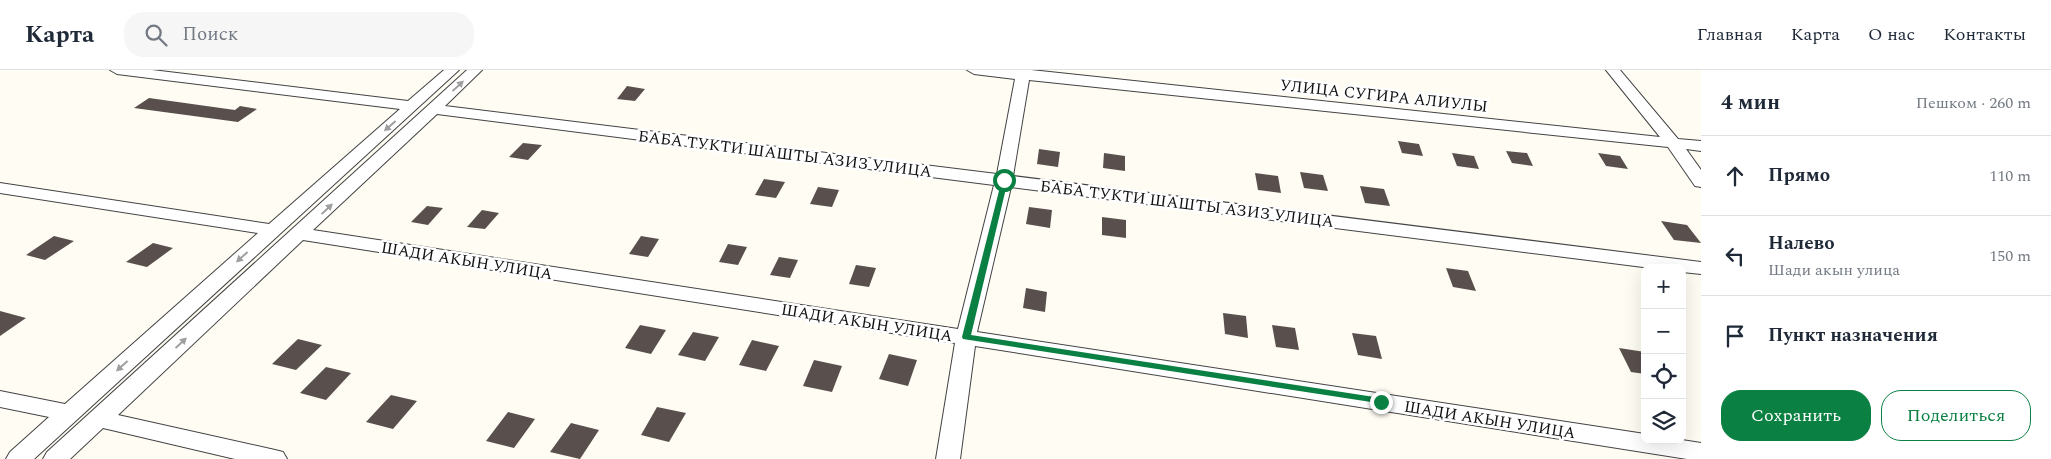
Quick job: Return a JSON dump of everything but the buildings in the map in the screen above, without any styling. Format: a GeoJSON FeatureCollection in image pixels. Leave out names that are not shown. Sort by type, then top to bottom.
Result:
{"type":"FeatureCollection","features":[{"type":"Feature","properties":{"kind":"street"},"geometry":{"type":"LineString","coordinates":[[117,70],[413,106]]}},
{"type":"Feature","properties":{"kind":"street"},"geometry":{"type":"LineString","coordinates":[[18,459],[452,70]]}},
{"type":"Feature","properties":{"kind":"street"},"geometry":{"type":"LineString","coordinates":[[55,459],[475,70]]}},
{"type":"Feature","properties":{"kind":"street","name":"УЛИЦА СУГИРА АЛИУЛЫ"},"geometry":{"type":"LineString","coordinates":[[974,70],[1024,73],[1701,146]]}},
{"type":"Feature","properties":{"kind":"street"},"geometry":{"type":"LineString","coordinates":[[1614,70],[1673,143],[1701,182]]}},
{"type":"Feature","properties":{"kind":"street"},"geometry":{"type":"LineString","coordinates":[[948,459],[966,337],[1004,180],[1024,73]]}},
{"type":"Feature","properties":{"kind":"street","name":"БАБА ТУКТИ ШАШТЫ АЗИЗ УЛИЦА"},"geometry":{"type":"LineString","coordinates":[[434,109],[1701,268]]}},
{"type":"Feature","properties":{"kind":"street"},"geometry":{"type":"LineString","coordinates":[[0,188],[273,230]]}},
{"type":"Feature","properties":{"kind":"street","name":"ШАДИ АКЫН УЛИЦА"},"geometry":{"type":"LineString","coordinates":[[300,234],[1701,452]]}},
{"type":"Feature","properties":{"kind":"street"},"geometry":{"type":"LineString","coordinates":[[0,399],[69,413]]}},
{"type":"Feature","properties":{"kind":"street"},"geometry":{"type":"LineString","coordinates":[[99,419],[274,459]]}},
{"type":"Feature","properties":{"kind":"route"},"geometry":{"type":"LineString","coordinates":[[1004,180],[966,337],[1381,402]]}}]}
